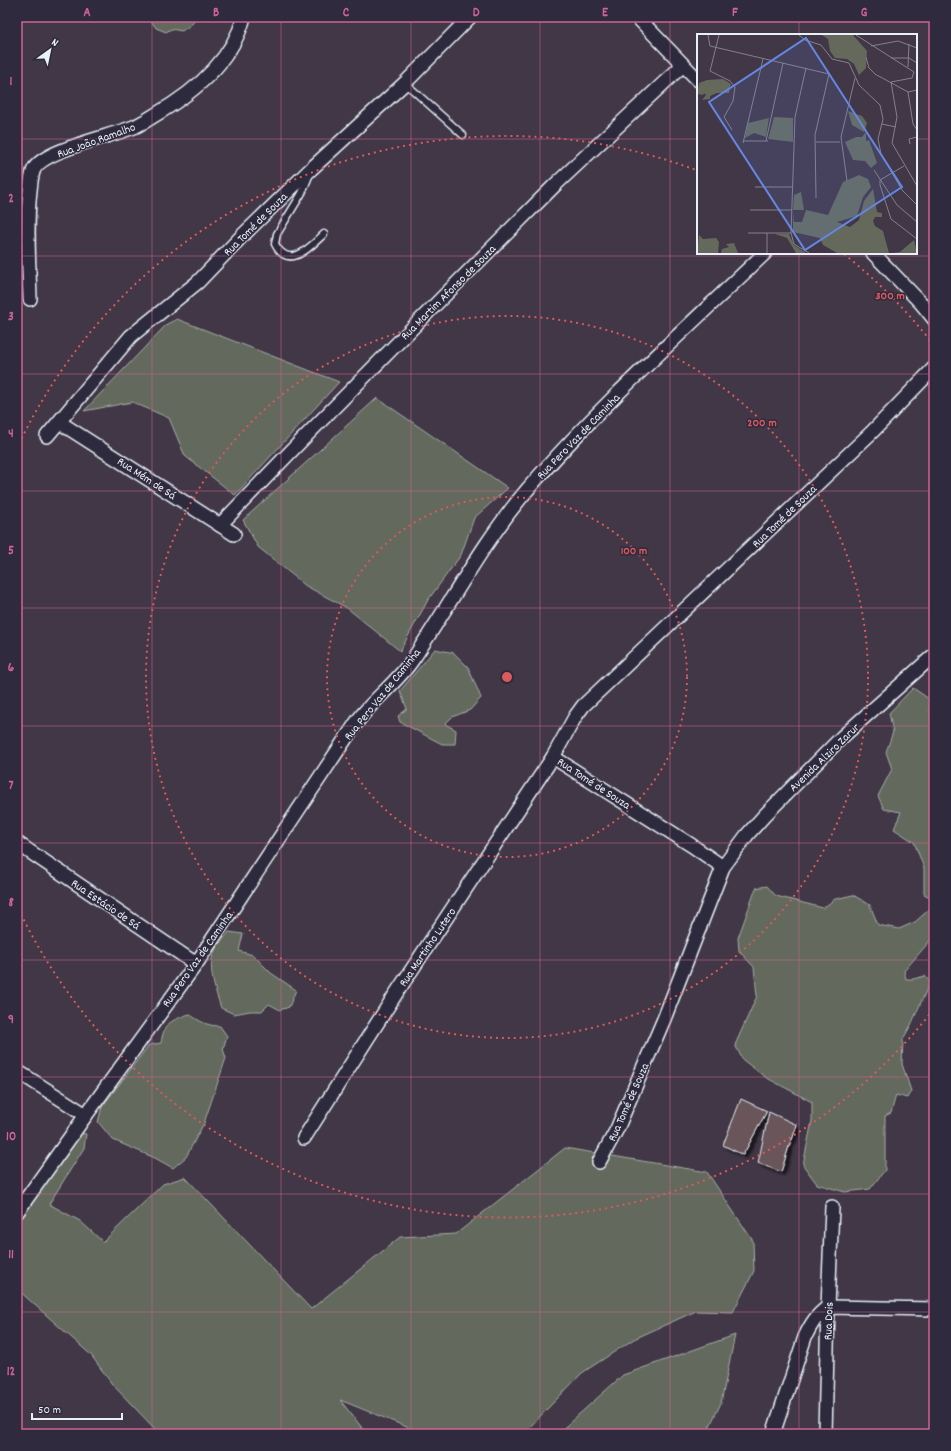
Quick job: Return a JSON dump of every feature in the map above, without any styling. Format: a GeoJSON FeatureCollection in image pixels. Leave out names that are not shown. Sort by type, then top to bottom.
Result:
{"type":"FeatureCollection","features":[{"type":"Feature","properties":{"kind":"street","name":"Rua João Ramalho"},"geometry":{"type":"LineString","coordinates":[[30,299],[29,201],[34,169],[40,162],[69,148],[136,126],[176,103],[198,87],[214,69],[228,51],[241,28],[244,17]]}},
{"type":"Feature","properties":{"kind":"street","name":"Rua Tomé de Souza"},"geometry":{"type":"LineString","coordinates":[[47,436],[131,336],[198,282],[242,236],[311,169],[405,83],[470,17]]}},
{"type":"Feature","properties":{"kind":"street"},"geometry":{"type":"LineString","coordinates":[[637,17],[697,79]]}},
{"type":"Feature","properties":{"kind":"street","name":"Rua Martim Afonso de Souza"},"geometry":{"type":"LineString","coordinates":[[220,525],[446,293],[555,185],[683,65]]}},
{"type":"Feature","properties":{"kind":"street","name":"Rua Pero Vaz de Caminha"},"geometry":{"type":"LineString","coordinates":[[17,1212],[196,964],[346,738],[363,714],[399,678],[498,527],[526,491],[597,414],[764,254]]}},
{"type":"Feature","properties":{"kind":"street"},"geometry":{"type":"LineString","coordinates":[[874,254],[934,318]]}},
{"type":"Feature","properties":{"kind":"street","name":"Rua Tomé de Souza"},"geometry":{"type":"LineString","coordinates":[[599,1162],[617,1129],[664,1019],[723,867],[553,757],[575,717],[583,706],[872,432],[934,368]]}},
{"type":"Feature","properties":{"kind":"street","name":"Rua Mém de Sá"},"geometry":{"type":"LineString","coordinates":[[59,422],[234,534]]}},
{"type":"Feature","properties":{"kind":"street","name":"Avenida Alziro Zarur"},"geometry":{"type":"LineString","coordinates":[[723,867],[747,835],[842,737],[934,654]]}},
{"type":"Feature","properties":{"kind":"street","name":"Rua Martinho Lutero"},"geometry":{"type":"LineString","coordinates":[[304,1138],[553,757]]}},
{"type":"Feature","properties":{"kind":"street","name":"Rua Estácio de Sá"},"geometry":{"type":"LineString","coordinates":[[17,843],[196,964]]}},
{"type":"Feature","properties":{"kind":"street"},"geometry":{"type":"LineString","coordinates":[[17,1071],[86,1115]]}},
{"type":"Feature","properties":{"kind":"street","name":"Rua Dois"},"geometry":{"type":"LineString","coordinates":[[825,1434],[832,1207]]}},
{"type":"Feature","properties":{"kind":"street"},"geometry":{"type":"LineString","coordinates":[[773,1434],[804,1337],[812,1322],[819,1314],[828,1308],[934,1309]]}},
{"type":"Feature","properties":{"kind":"lane"},"geometry":{"type":"LineString","coordinates":[[405,83],[463,135]]}},
{"type":"Feature","properties":{"kind":"lane"},"geometry":{"type":"LineString","coordinates":[[311,169],[302,193],[277,234],[275,244],[279,251],[284,255],[295,256],[307,250],[324,234]]}},
{"type":"Feature","properties":{"kind":"green space"},"geometry":{"type":"Polygon","coordinates":[[[148,17],[195,17],[193,23],[182,31],[171,29],[166,32],[156,28],[148,17]]]}},
{"type":"Feature","properties":{"kind":"green space"},"geometry":{"type":"Polygon","coordinates":[[[177,319],[339,382],[235,495],[185,456],[169,418],[132,402],[84,411],[167,324],[177,319]]]}},
{"type":"Feature","properties":{"kind":"green space"},"geometry":{"type":"Polygon","coordinates":[[[377,398],[508,488],[474,518],[461,555],[428,600],[400,651],[347,608],[306,586],[258,547],[243,520],[377,398]]]}},
{"type":"Feature","properties":{"kind":"green space"},"geometry":{"type":"Polygon","coordinates":[[[435,649],[454,653],[468,667],[481,698],[470,710],[452,717],[445,724],[456,730],[455,744],[442,744],[400,722],[398,716],[407,709],[400,691],[435,649]]]}},
{"type":"Feature","properties":{"kind":"green space"},"geometry":{"type":"Polygon","coordinates":[[[913,688],[929,699],[931,721],[934,723],[934,899],[924,894],[924,868],[914,842],[894,829],[901,812],[884,809],[878,796],[892,769],[886,752],[893,732],[889,713],[913,688]]]}},
{"type":"Feature","properties":{"kind":"green space"},"geometry":{"type":"Polygon","coordinates":[[[767,886],[776,896],[823,908],[835,899],[853,895],[870,905],[878,925],[899,929],[915,922],[932,907],[934,908],[934,936],[904,971],[906,979],[925,976],[930,982],[911,1025],[903,1039],[902,1064],[911,1091],[907,1098],[896,1095],[891,1113],[885,1116],[885,1170],[870,1189],[845,1192],[817,1184],[803,1165],[812,1121],[812,1102],[765,1077],[743,1060],[735,1045],[757,996],[754,967],[739,951],[738,938],[756,888],[767,886]]]}},
{"type":"Feature","properties":{"kind":"green space"},"geometry":{"type":"Polygon","coordinates":[[[229,932],[243,934],[239,951],[253,955],[271,973],[296,990],[289,1007],[280,1010],[269,1004],[262,1011],[250,1011],[234,1014],[221,1008],[213,980],[211,966],[215,949],[229,932]]]}},
{"type":"Feature","properties":{"kind":"green space"},"geometry":{"type":"Polygon","coordinates":[[[189,1014],[203,1023],[220,1026],[227,1036],[223,1049],[226,1058],[204,1123],[186,1157],[173,1168],[155,1158],[113,1140],[98,1122],[102,1107],[149,1045],[161,1043],[166,1026],[169,1023],[189,1014]]]}},
{"type":"Feature","properties":{"kind":"green space"},"geometry":{"type":"Polygon","coordinates":[[[80,1133],[86,1134],[84,1148],[49,1204],[80,1221],[103,1242],[163,1184],[185,1177],[311,1309],[400,1237],[456,1234],[565,1148],[707,1172],[753,1241],[754,1271],[733,1312],[696,1311],[634,1339],[582,1373],[523,1434],[424,1434],[340,1400],[367,1434],[157,1434],[157,1431],[112,1384],[91,1355],[17,1289],[17,1225],[80,1133]]]}},
{"type":"Feature","properties":{"kind":"green space"},"geometry":{"type":"Polygon","coordinates":[[[735,1335],[721,1403],[706,1434],[557,1434],[623,1375],[735,1335]]]}},
{"type":"Feature","properties":{"kind":"building"},"geometry":{"type":"Polygon","coordinates":[[[741,1099],[767,1111],[743,1155],[723,1145],[741,1099]]]}},
{"type":"Feature","properties":{"kind":"building"},"geometry":{"type":"Polygon","coordinates":[[[769,1112],[797,1125],[781,1172],[758,1163],[769,1112]]]}}]}
